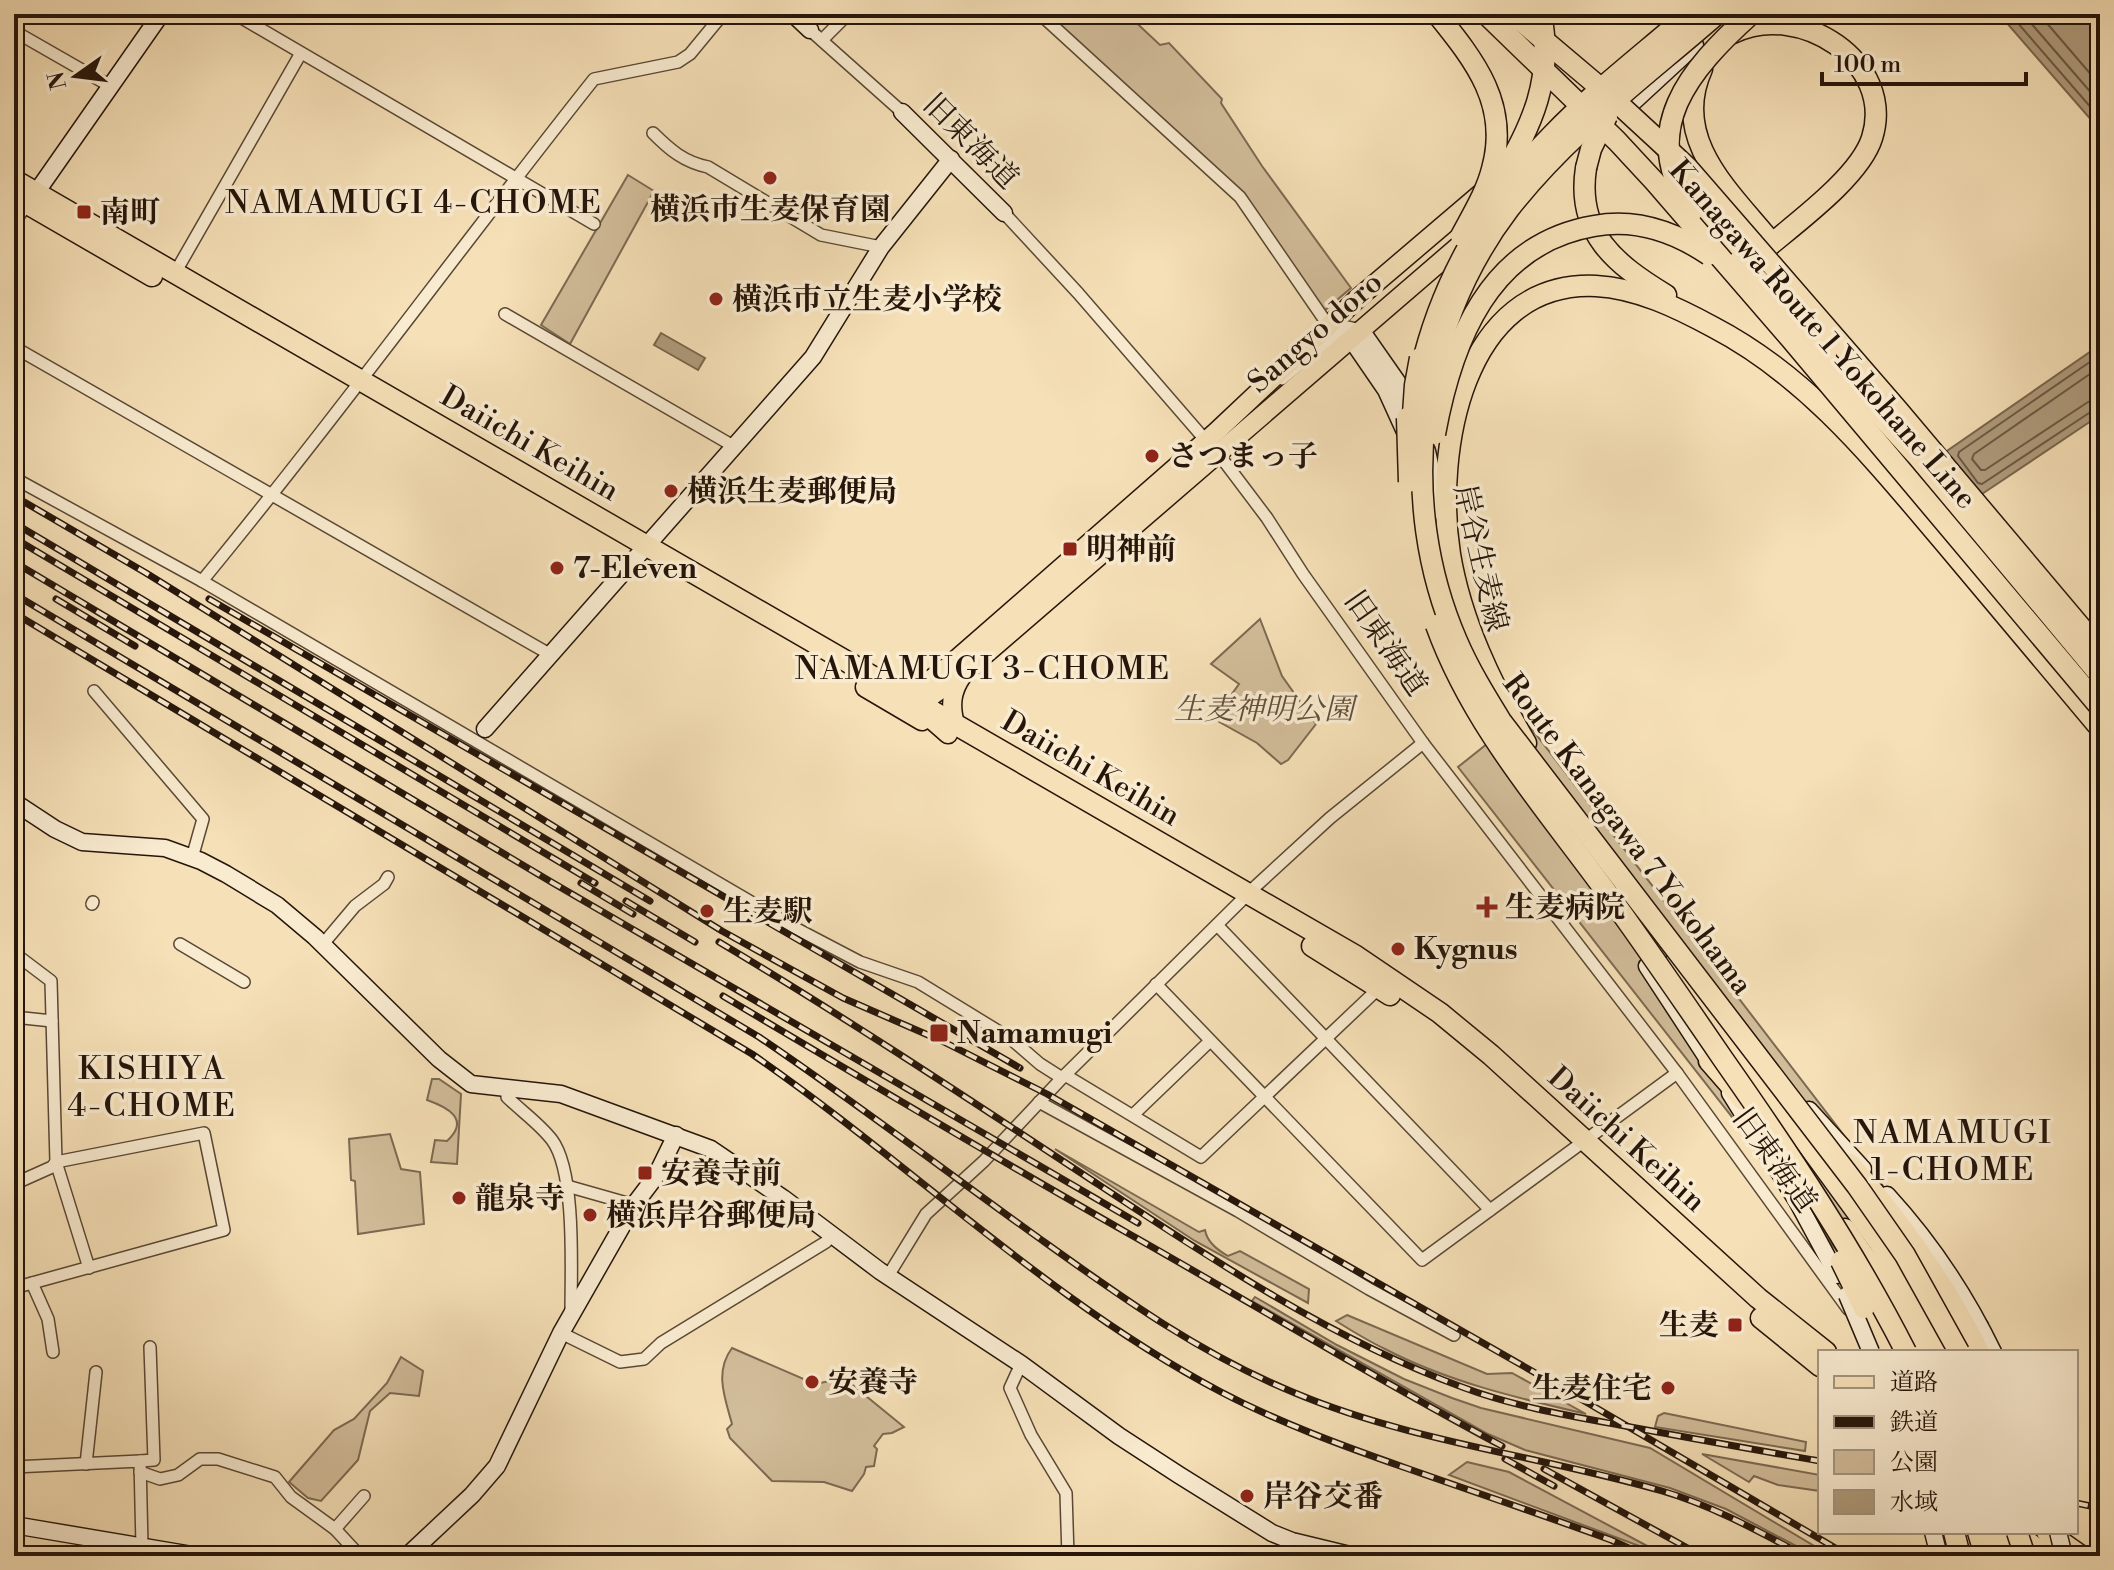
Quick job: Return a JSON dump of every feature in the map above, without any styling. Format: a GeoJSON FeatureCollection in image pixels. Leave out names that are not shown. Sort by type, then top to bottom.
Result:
{"type":"FeatureCollection","features":[{"type":"Feature","properties":{"kind":"highway"},"geometry":{"type":"LineString","coordinates":[[1409,482],[1408,407],[1411,366],[1420,327],[1432,293],[1487,184],[1497,146],[1493,106],[1485,80],[1462,44],[1437,14]]}},
{"type":"Feature","properties":{"kind":"highway","name":"Kanagawa Route 1 Yokohane Line"},"geometry":{"type":"LineString","coordinates":[[1486,14],[1617,141],[1664,193],[2100,707]]}},
{"type":"Feature","properties":{"kind":"highway","name":"Kanagawa Route 1 Yokohane Line"},"geometry":{"type":"LineString","coordinates":[[1513,14],[1610,96],[1687,167],[2100,650]]}},
{"type":"Feature","properties":{"kind":"highway"},"geometry":{"type":"LineString","coordinates":[[1438,587],[1424,536],[1415,483],[1412,419],[1418,365],[1430,323],[1449,276],[1535,114],[1545,70],[1545,42],[1539,14]]}},
{"type":"Feature","properties":{"kind":"highway"},"geometry":{"type":"LineString","coordinates":[[1690,14],[1642,65],[1604,122],[1588,158],[1585,196],[1595,233],[1614,258],[1643,281],[1787,375],[1819,402],[1859,443],[2100,728]]}},
{"type":"Feature","properties":{"kind":"highway","name":"Route Kanagawa 7 Yokohama"},"geometry":{"type":"LineString","coordinates":[[1690,14],[1541,146],[1513,179],[1452,278],[1427,340],[1414,408],[1409,482],[1413,534],[1431,609],[1451,662],[1488,730],[1606,891],[1810,1188],[1905,1350]]}},
{"type":"Feature","properties":{"kind":"highway","name":"Route Kanagawa 7 Yokohama"},"geometry":{"type":"LineString","coordinates":[[1717,14],[1548,164],[1500,223],[1462,288],[1437,359],[1424,429],[1423,508],[1438,587],[1456,640],[1484,694],[1529,759],[1882,1221],[1926,1290],[1958,1350]]}},
{"type":"Feature","properties":{"kind":"highway"},"geometry":{"type":"LineString","coordinates":[[1751,14],[1700,63],[1679,96],[1669,133],[1672,169],[1685,200],[1705,228],[1789,311],[1919,458],[2100,675]]}},
{"type":"Feature","properties":{"kind":"highway"},"geometry":{"type":"LineString","coordinates":[[1757,256],[1851,172],[1866,152],[1874,128],[1874,101],[1866,75],[1852,53],[1833,36],[1800,22],[1765,20],[1743,26],[1716,48],[1703,68],[1694,91],[1693,117],[1699,143],[1716,174],[1846,335],[1897,409]]}},
{"type":"Feature","properties":{"kind":"highway"},"geometry":{"type":"LineString","coordinates":[[1661,172],[1948,507],[2028,621]]}},
{"type":"Feature","properties":{"kind":"highway","name":"Daiichi Keihin"},"geometry":{"type":"LineString","coordinates":[[14,180],[26,198],[358,386],[1245,899],[1356,956],[1440,1013],[1491,1055],[1735,1296],[1818,1364]]}},
{"type":"Feature","properties":{"kind":"highway","name":"Daiichi Keihin"},"geometry":{"type":"LineString","coordinates":[[26,198],[175,273],[358,386]]}},
{"type":"Feature","properties":{"kind":"highway"},"geometry":{"type":"LineString","coordinates":[[1488,730],[1454,660],[1439,615],[1428,550],[1428,500],[1432,452],[1451,370],[1483,299],[1511,264],[1543,242],[1583,227],[1632,224],[1663,231],[1695,246],[1728,269],[1858,392]]}},
{"type":"Feature","properties":{"kind":"highway"},"geometry":{"type":"LineString","coordinates":[[1633,894],[1533,755],[1502,701],[1476,644],[1457,587],[1448,536],[1446,483],[1450,442],[1464,388],[1487,341],[1511,314],[1550,292],[1584,286],[1622,290],[1666,304],[1733,338]]}},
{"type":"Feature","properties":{"kind":"highway","name":"Daiichi Keihin"},"geometry":{"type":"LineString","coordinates":[[898,698],[926,703],[951,729]]}},
{"type":"Feature","properties":{"kind":"highway","name":"Daiichi Keihin"},"geometry":{"type":"LineString","coordinates":[[1245,899],[1437,1027],[1823,1350]]}},
{"type":"Feature","properties":{"kind":"highway"},"geometry":{"type":"LineString","coordinates":[[1675,963],[1878,1241],[1942,1350]]}},
{"type":"Feature","properties":{"kind":"highway"},"geometry":{"type":"LineString","coordinates":[[1709,1039],[1814,1209],[1887,1350]]}},
{"type":"Feature","properties":{"kind":"highway"},"geometry":{"type":"LineString","coordinates":[[1709,1061],[1799,1167],[1865,1256],[1926,1350]]}},
{"type":"Feature","properties":{"kind":"highway"},"geometry":{"type":"LineString","coordinates":[[1764,1064],[1891,1211],[1940,1280],[1978,1350]]}},
{"type":"Feature","properties":{"kind":"highway"},"geometry":{"type":"LineString","coordinates":[[1954,1534],[1960,1556]]}},
{"type":"Feature","properties":{"kind":"highway"},"geometry":{"type":"LineString","coordinates":[[1979,1534],[1985,1556]]}},
{"type":"Feature","properties":{"kind":"highway"},"geometry":{"type":"LineString","coordinates":[[1998,1534],[2003,1556]]}},
{"type":"Feature","properties":{"kind":"highway"},"geometry":{"type":"LineString","coordinates":[[2017,1534],[2025,1556]]}},
{"type":"Feature","properties":{"kind":"highway"},"geometry":{"type":"LineString","coordinates":[[2019,1534],[2049,1556]]}},
{"type":"Feature","properties":{"kind":"highway"},"geometry":{"type":"LineString","coordinates":[[2026,1534],[2031,1556]]}},
{"type":"Feature","properties":{"kind":"highway"},"geometry":{"type":"LineString","coordinates":[[2046,1534],[2049,1556]]}},
{"type":"Feature","properties":{"kind":"highway"},"geometry":{"type":"LineString","coordinates":[[2049,1534],[2081,1556]]}},
{"type":"Feature","properties":{"kind":"main road"},"geometry":{"type":"LineString","coordinates":[[1539,14],[1558,39],[1593,102],[1661,172]]}},
{"type":"Feature","properties":{"kind":"main road"},"geometry":{"type":"LineString","coordinates":[[1558,39],[1630,105],[1757,256]]}},
{"type":"Feature","properties":{"kind":"main road","name":"Sangyo doro"},"geometry":{"type":"LineString","coordinates":[[1212,447],[1252,399],[1328,325],[1445,222],[1593,102]]}},
{"type":"Feature","properties":{"kind":"main road","name":"Sangyo doro"},"geometry":{"type":"LineString","coordinates":[[926,703],[959,667],[1212,447],[1630,105]]}},
{"type":"Feature","properties":{"kind":"main road","name":"Sangyo doro"},"geometry":{"type":"LineString","coordinates":[[898,698],[959,667]]}},
{"type":"Feature","properties":{"kind":"main road","name":"Sangyo doro"},"geometry":{"type":"LineString","coordinates":[[951,729],[951,705],[959,667]]}},
{"type":"Feature","properties":{"kind":"street"},"geometry":{"type":"LineString","coordinates":[[14,223],[26,198],[161,14]]}},
{"type":"Feature","properties":{"kind":"street"},"geometry":{"type":"LineString","coordinates":[[235,14],[594,224]]}},
{"type":"Feature","properties":{"kind":"street"},"geometry":{"type":"LineString","coordinates":[[202,581],[358,386],[594,79],[678,62],[690,54],[723,14]]}},
{"type":"Feature","properties":{"kind":"street","name":"旧東海道"},"geometry":{"type":"LineString","coordinates":[[793,14],[902,112],[1004,213],[1212,447],[1267,518],[1423,743],[1677,1073],[1872,1340],[1870,1350]]}},
{"type":"Feature","properties":{"kind":"street"},"geometry":{"type":"LineString","coordinates":[[816,35],[848,14]]}},
{"type":"Feature","properties":{"kind":"street"},"geometry":{"type":"LineString","coordinates":[[1040,14],[1240,197],[1328,325]]}},
{"type":"Feature","properties":{"kind":"street"},"geometry":{"type":"LineString","coordinates":[[1593,102],[1690,14]]}},
{"type":"Feature","properties":{"kind":"street"},"geometry":{"type":"LineString","coordinates":[[1630,105],[1728,14]]}},
{"type":"Feature","properties":{"kind":"street"},"geometry":{"type":"LineString","coordinates":[[14,31],[110,86]]}},
{"type":"Feature","properties":{"kind":"street"},"geometry":{"type":"LineString","coordinates":[[175,273],[301,53]]}},
{"type":"Feature","properties":{"kind":"street"},"geometry":{"type":"LineString","coordinates":[[653,133],[670,151],[691,163],[708,167],[821,235],[881,247]]}},
{"type":"Feature","properties":{"kind":"street"},"geometry":{"type":"LineString","coordinates":[[480,735],[813,357],[881,247],[951,159]]}},
{"type":"Feature","properties":{"kind":"street"},"geometry":{"type":"LineString","coordinates":[[1252,399],[1353,332],[1357,299]]}},
{"type":"Feature","properties":{"kind":"street"},"geometry":{"type":"LineString","coordinates":[[505,314],[735,447]]}},
{"type":"Feature","properties":{"kind":"street","name":"岸谷生麦線"},"geometry":{"type":"LineString","coordinates":[[1353,332],[1407,398],[1422,435],[1435,483],[1456,596],[1472,646],[1490,688],[1533,760],[1675,963],[1915,1225],[1960,1290],[1992,1350]]}},
{"type":"Feature","properties":{"kind":"street"},"geometry":{"type":"LineString","coordinates":[[14,347],[551,655]]}},
{"type":"Feature","properties":{"kind":"street","name":"岸谷生麦線"},"geometry":{"type":"LineString","coordinates":[[1371,355],[1405,433],[1422,495],[1443,607],[1472,686],[1519,769],[1773,1160],[1818,1237],[1868,1350]]}},
{"type":"Feature","properties":{"kind":"street"},"geometry":{"type":"LineString","coordinates":[[14,478],[480,735],[797,929],[860,962],[918,982],[1011,1039],[1040,1064],[1201,1157],[1379,988]]}},
{"type":"Feature","properties":{"kind":"street"},"geometry":{"type":"LineString","coordinates":[[94,691],[203,819],[192,858]]}},
{"type":"Feature","properties":{"kind":"street"},"geometry":{"type":"LineString","coordinates":[[888,1276],[926,1214],[984,1161],[1063,1076],[1257,885],[1330,818],[1423,743]]}},
{"type":"Feature","properties":{"kind":"street"},"geometry":{"type":"LineString","coordinates":[[14,802],[55,829],[82,842],[165,848],[226,874],[277,905],[323,944],[439,1059],[471,1084],[561,1094],[711,1149],[739,1166],[888,1276],[1021,1364],[1119,1436],[1272,1533],[1354,1556]]}},
{"type":"Feature","properties":{"kind":"street"},"geometry":{"type":"LineString","coordinates":[[323,944],[355,906],[384,884],[388,877]]}},
{"type":"Feature","properties":{"kind":"street"},"geometry":{"type":"LineString","coordinates":[[1217,925],[1490,1210]]}},
{"type":"Feature","properties":{"kind":"street"},"geometry":{"type":"LineString","coordinates":[[180,944],[244,982]]}},
{"type":"Feature","properties":{"kind":"street"},"geometry":{"type":"LineString","coordinates":[[14,953],[52,977],[56,1162],[89,1268]]}},
{"type":"Feature","properties":{"kind":"street"},"geometry":{"type":"LineString","coordinates":[[1156,984],[1422,1260],[1677,1073]]}},
{"type":"Feature","properties":{"kind":"street"},"geometry":{"type":"LineString","coordinates":[[14,1017],[52,1021]]}},
{"type":"Feature","properties":{"kind":"street"},"geometry":{"type":"LineString","coordinates":[[1133,1115],[1209,1042]]}},
{"type":"Feature","properties":{"kind":"street"},"geometry":{"type":"LineString","coordinates":[[507,1089],[507,1097],[553,1140],[564,1166],[571,1316]]}},
{"type":"Feature","properties":{"kind":"street"},"geometry":{"type":"LineString","coordinates":[[1039,1102],[1454,1335]]}},
{"type":"Feature","properties":{"kind":"street"},"geometry":{"type":"LineString","coordinates":[[14,1184],[52,1167],[56,1162],[204,1133],[224,1230],[14,1288]]}},
{"type":"Feature","properties":{"kind":"street"},"geometry":{"type":"LineString","coordinates":[[407,1556],[472,1495],[497,1466],[561,1333],[634,1205],[656,1176],[676,1135]]}},
{"type":"Feature","properties":{"kind":"street"},"geometry":{"type":"LineString","coordinates":[[567,1186],[634,1205]]}},
{"type":"Feature","properties":{"kind":"street"},"geometry":{"type":"LineString","coordinates":[[561,1333],[620,1362],[644,1359],[661,1343],[826,1242],[831,1235]]}},
{"type":"Feature","properties":{"kind":"street"},"geometry":{"type":"LineString","coordinates":[[32,1283],[48,1319],[48,1345]]}},
{"type":"Feature","properties":{"kind":"street"},"geometry":{"type":"LineString","coordinates":[[140,1467],[154,1460],[150,1347]]}},
{"type":"Feature","properties":{"kind":"street"},"geometry":{"type":"LineString","coordinates":[[1021,1364],[1010,1388],[1031,1435],[1066,1493],[1068,1556]]}},
{"type":"Feature","properties":{"kind":"street"},"geometry":{"type":"LineString","coordinates":[[86,1464],[96,1372]]}},
{"type":"Feature","properties":{"kind":"street"},"geometry":{"type":"LineString","coordinates":[[14,1467],[86,1464],[140,1467],[160,1479],[178,1475],[200,1459],[218,1459],[275,1477],[291,1497],[335,1529],[360,1556]]}},
{"type":"Feature","properties":{"kind":"street"},"geometry":{"type":"LineString","coordinates":[[140,1467],[142,1546]]}},
{"type":"Feature","properties":{"kind":"street"},"geometry":{"type":"LineString","coordinates":[[335,1529],[364,1496]]}},
{"type":"Feature","properties":{"kind":"street"},"geometry":{"type":"LineString","coordinates":[[14,1525],[105,1548],[142,1546],[198,1556]]}},
{"type":"Feature","properties":{"kind":"street"},"geometry":{"type":"LineString","coordinates":[[1934,1534],[1939,1556]]}},
{"type":"Feature","properties":{"kind":"street"},"geometry":{"type":"LineString","coordinates":[[2058,1534],[2064,1556]]}},
{"type":"Feature","properties":{"kind":"green space"},"geometry":{"type":"Polygon","coordinates":[[[1048,14],[1127,14],[1160,45],[1169,43],[1222,99],[1221,103],[1262,166],[1351,288],[1324,311],[1244,194],[1048,14]]]}},
{"type":"Feature","properties":{"kind":"green space"},"geometry":{"type":"Polygon","coordinates":[[[628,175],[654,191],[570,344],[541,325],[628,175]]]}},
{"type":"Feature","properties":{"kind":"green space","name":"生麦神明公園"},"geometry":{"type":"Polygon","coordinates":[[[1260,619],[1282,676],[1316,724],[1288,760],[1281,764],[1257,743],[1214,719],[1239,684],[1211,664],[1260,619]]]}},
{"type":"Feature","properties":{"kind":"green space"},"geometry":{"type":"Polygon","coordinates":[[[1522,716],[1988,1323],[1959,1350],[1914,1350],[1458,767],[1522,716]]]}},
{"type":"Feature","properties":{"kind":"green space"},"geometry":{"type":"Polygon","coordinates":[[[432,1079],[439,1079],[461,1094],[457,1164],[431,1162],[435,1140],[447,1141],[457,1126],[454,1115],[427,1100],[432,1079]]]}},
{"type":"Feature","properties":{"kind":"green space"},"geometry":{"type":"Polygon","coordinates":[[[390,1134],[401,1169],[420,1172],[424,1224],[358,1234],[349,1139],[390,1134]]]}},
{"type":"Feature","properties":{"kind":"green space"},"geometry":{"type":"Polygon","coordinates":[[[1055,1149],[1199,1232],[1205,1230],[1217,1249],[1228,1256],[1240,1251],[1309,1289],[1308,1303],[1195,1241],[1055,1149]]]}},
{"type":"Feature","properties":{"kind":"green space"},"geometry":{"type":"Polygon","coordinates":[[[1255,1297],[1337,1345],[1404,1379],[1452,1398],[1481,1408],[1650,1448],[1831,1556],[1815,1556],[1726,1509],[1670,1488],[1525,1450],[1488,1434],[1252,1301],[1255,1297]]]}},
{"type":"Feature","properties":{"kind":"green space"},"geometry":{"type":"Polygon","coordinates":[[[1347,1315],[1487,1374],[1512,1373],[1586,1414],[1509,1395],[1433,1371],[1379,1346],[1336,1321],[1347,1315]]]}},
{"type":"Feature","properties":{"kind":"green space"},"geometry":{"type":"Polygon","coordinates":[[[732,1348],[815,1384],[830,1381],[850,1383],[904,1427],[883,1434],[874,1446],[877,1449],[874,1466],[866,1467],[852,1491],[824,1482],[772,1481],[730,1438],[727,1429],[732,1424],[722,1376],[723,1366],[732,1348]]]}},
{"type":"Feature","properties":{"kind":"green space"},"geometry":{"type":"Polygon","coordinates":[[[401,1357],[423,1371],[419,1396],[390,1393],[370,1411],[358,1460],[321,1501],[308,1498],[289,1482],[334,1430],[354,1419],[387,1383],[401,1357]]]}},
{"type":"Feature","properties":{"kind":"green space"},"geometry":{"type":"Polygon","coordinates":[[[1664,1413],[1806,1442],[1805,1451],[1655,1427],[1658,1416],[1664,1413]]]}},
{"type":"Feature","properties":{"kind":"green space"},"geometry":{"type":"Polygon","coordinates":[[[1702,1454],[1818,1475],[1818,1491],[1778,1485],[1754,1476],[1749,1482],[1702,1454]]]}},
{"type":"Feature","properties":{"kind":"green space"},"geometry":{"type":"Polygon","coordinates":[[[1467,1462],[1509,1472],[1666,1556],[1449,1475],[1467,1462]]]}},
{"type":"Feature","properties":{"kind":"water"},"geometry":{"type":"Polygon","coordinates":[[[1999,14],[2100,14],[2100,130],[1999,14]]]}},
{"type":"Feature","properties":{"kind":"water"},"geometry":{"type":"Polygon","coordinates":[[[661,333],[705,358],[698,370],[654,345],[661,333]]]}},
{"type":"Feature","properties":{"kind":"water"},"geometry":{"type":"Polygon","coordinates":[[[2100,345],[2100,415],[1979,496],[1944,453],[2100,345]]]}},
{"type":"Feature","properties":{"kind":"railway"},"geometry":{"type":"LineString","coordinates":[[14,496],[146,573],[722,931],[843,998],[944,1042],[1047,1094],[1849,1556]]}},
{"type":"Feature","properties":{"kind":"railway"},"geometry":{"type":"LineString","coordinates":[[14,523],[650,901]]}},
{"type":"Feature","properties":{"kind":"railway"},"geometry":{"type":"LineString","coordinates":[[14,538],[595,883]]}},
{"type":"Feature","properties":{"kind":"railway"},"geometry":{"type":"LineString","coordinates":[[14,562],[553,883],[1138,1223]]}},
{"type":"Feature","properties":{"kind":"railway"},"geometry":{"type":"LineString","coordinates":[[14,594],[759,1037],[1103,1284],[1196,1344],[1261,1378],[1339,1410],[1431,1436],[1662,1491],[1735,1520],[1805,1556]]}},
{"type":"Feature","properties":{"kind":"railway"},"geometry":{"type":"LineString","coordinates":[[56,599],[135,646]]}},
{"type":"Feature","properties":{"kind":"railway"},"geometry":{"type":"LineString","coordinates":[[209,599],[1020,1068]]}},
{"type":"Feature","properties":{"kind":"railway"},"geometry":{"type":"LineString","coordinates":[[14,613],[752,1054],[811,1096],[1039,1274],[1158,1356],[1221,1392],[1312,1433],[1611,1540],[1646,1556]]}},
{"type":"Feature","properties":{"kind":"railway"},"geometry":{"type":"LineString","coordinates":[[581,883],[633,914]]}},
{"type":"Feature","properties":{"kind":"railway"},"geometry":{"type":"LineString","coordinates":[[626,901],[695,942]]}},
{"type":"Feature","properties":{"kind":"railway"},"geometry":{"type":"LineString","coordinates":[[719,942],[906,1058],[1224,1266],[1317,1321],[1413,1368],[1482,1394],[1522,1405],[1818,1461]]}},
{"type":"Feature","properties":{"kind":"railway"},"geometry":{"type":"LineString","coordinates":[[723,996],[1073,1202],[1502,1446]]}},
{"type":"Feature","properties":{"kind":"railway"},"geometry":{"type":"LineString","coordinates":[[1505,1459],[1554,1486]]}},
{"type":"Feature","properties":{"kind":"railway"},"geometry":{"type":"LineString","coordinates":[[1544,1469],[1702,1556]]}},
{"type":"Feature","properties":{"kind":"railway"},"geometry":{"type":"LineString","coordinates":[[2078,1503],[2100,1508]]}},
{"type":"Feature","properties":{"kind":"place","name":"横浜市生麦保育園"},"geometry":{"type":"Point","coordinates":[770,178]}},
{"type":"Feature","properties":{"kind":"place","name":"南町"},"geometry":{"type":"Point","coordinates":[84,212]}},
{"type":"Feature","properties":{"kind":"place","name":"横浜市立生麦小学校"},"geometry":{"type":"Point","coordinates":[716,299]}},
{"type":"Feature","properties":{"kind":"place","name":"さつまっ子"},"geometry":{"type":"Point","coordinates":[1152,456]}},
{"type":"Feature","properties":{"kind":"place","name":"横浜生麦郵便局"},"geometry":{"type":"Point","coordinates":[671,491]}},
{"type":"Feature","properties":{"kind":"place","name":"明神前"},"geometry":{"type":"Point","coordinates":[1070,549]}},
{"type":"Feature","properties":{"kind":"place","name":"7-Eleven"},"geometry":{"type":"Point","coordinates":[557,568]}},
{"type":"Feature","properties":{"kind":"place","name":"生麦病院"},"geometry":{"type":"Point","coordinates":[1487,907]}},
{"type":"Feature","properties":{"kind":"place","name":"生麦駅"},"geometry":{"type":"Point","coordinates":[707,911]}},
{"type":"Feature","properties":{"kind":"place","name":"Kygnus"},"geometry":{"type":"Point","coordinates":[1398,949]}},
{"type":"Feature","properties":{"kind":"place","name":"Namamugi"},"geometry":{"type":"Point","coordinates":[939,1033]}},
{"type":"Feature","properties":{"kind":"place","name":"安養寺前"},"geometry":{"type":"Point","coordinates":[645,1173]}},
{"type":"Feature","properties":{"kind":"place","name":"龍泉寺"},"geometry":{"type":"Point","coordinates":[459,1198]}},
{"type":"Feature","properties":{"kind":"place","name":"横浜岸谷郵便局"},"geometry":{"type":"Point","coordinates":[590,1215]}},
{"type":"Feature","properties":{"kind":"place","name":"生麦"},"geometry":{"type":"Point","coordinates":[1735,1325]}},
{"type":"Feature","properties":{"kind":"place","name":"安養寺"},"geometry":{"type":"Point","coordinates":[812,1382]}},
{"type":"Feature","properties":{"kind":"place","name":"生麦住宅"},"geometry":{"type":"Point","coordinates":[1668,1388]}},
{"type":"Feature","properties":{"kind":"place","name":"岸谷交番"},"geometry":{"type":"Point","coordinates":[1247,1496]}},
{"type":"Feature","properties":{"kind":"district","name":"NAMAMUGI 4-CHOME"},"geometry":{"type":"Point","coordinates":[414,202]}},
{"type":"Feature","properties":{"kind":"district","name":"NAMAMUGI 3-CHOME"},"geometry":{"type":"Point","coordinates":[983,668]}},
{"type":"Feature","properties":{"kind":"district","name":"KISHIYA 4-CHOME"},"geometry":{"type":"Point","coordinates":[152,1086]}},
{"type":"Feature","properties":{"kind":"district","name":"NAMAMUGI 1-CHOME"},"geometry":{"type":"Point","coordinates":[1953,1150]}}]}
